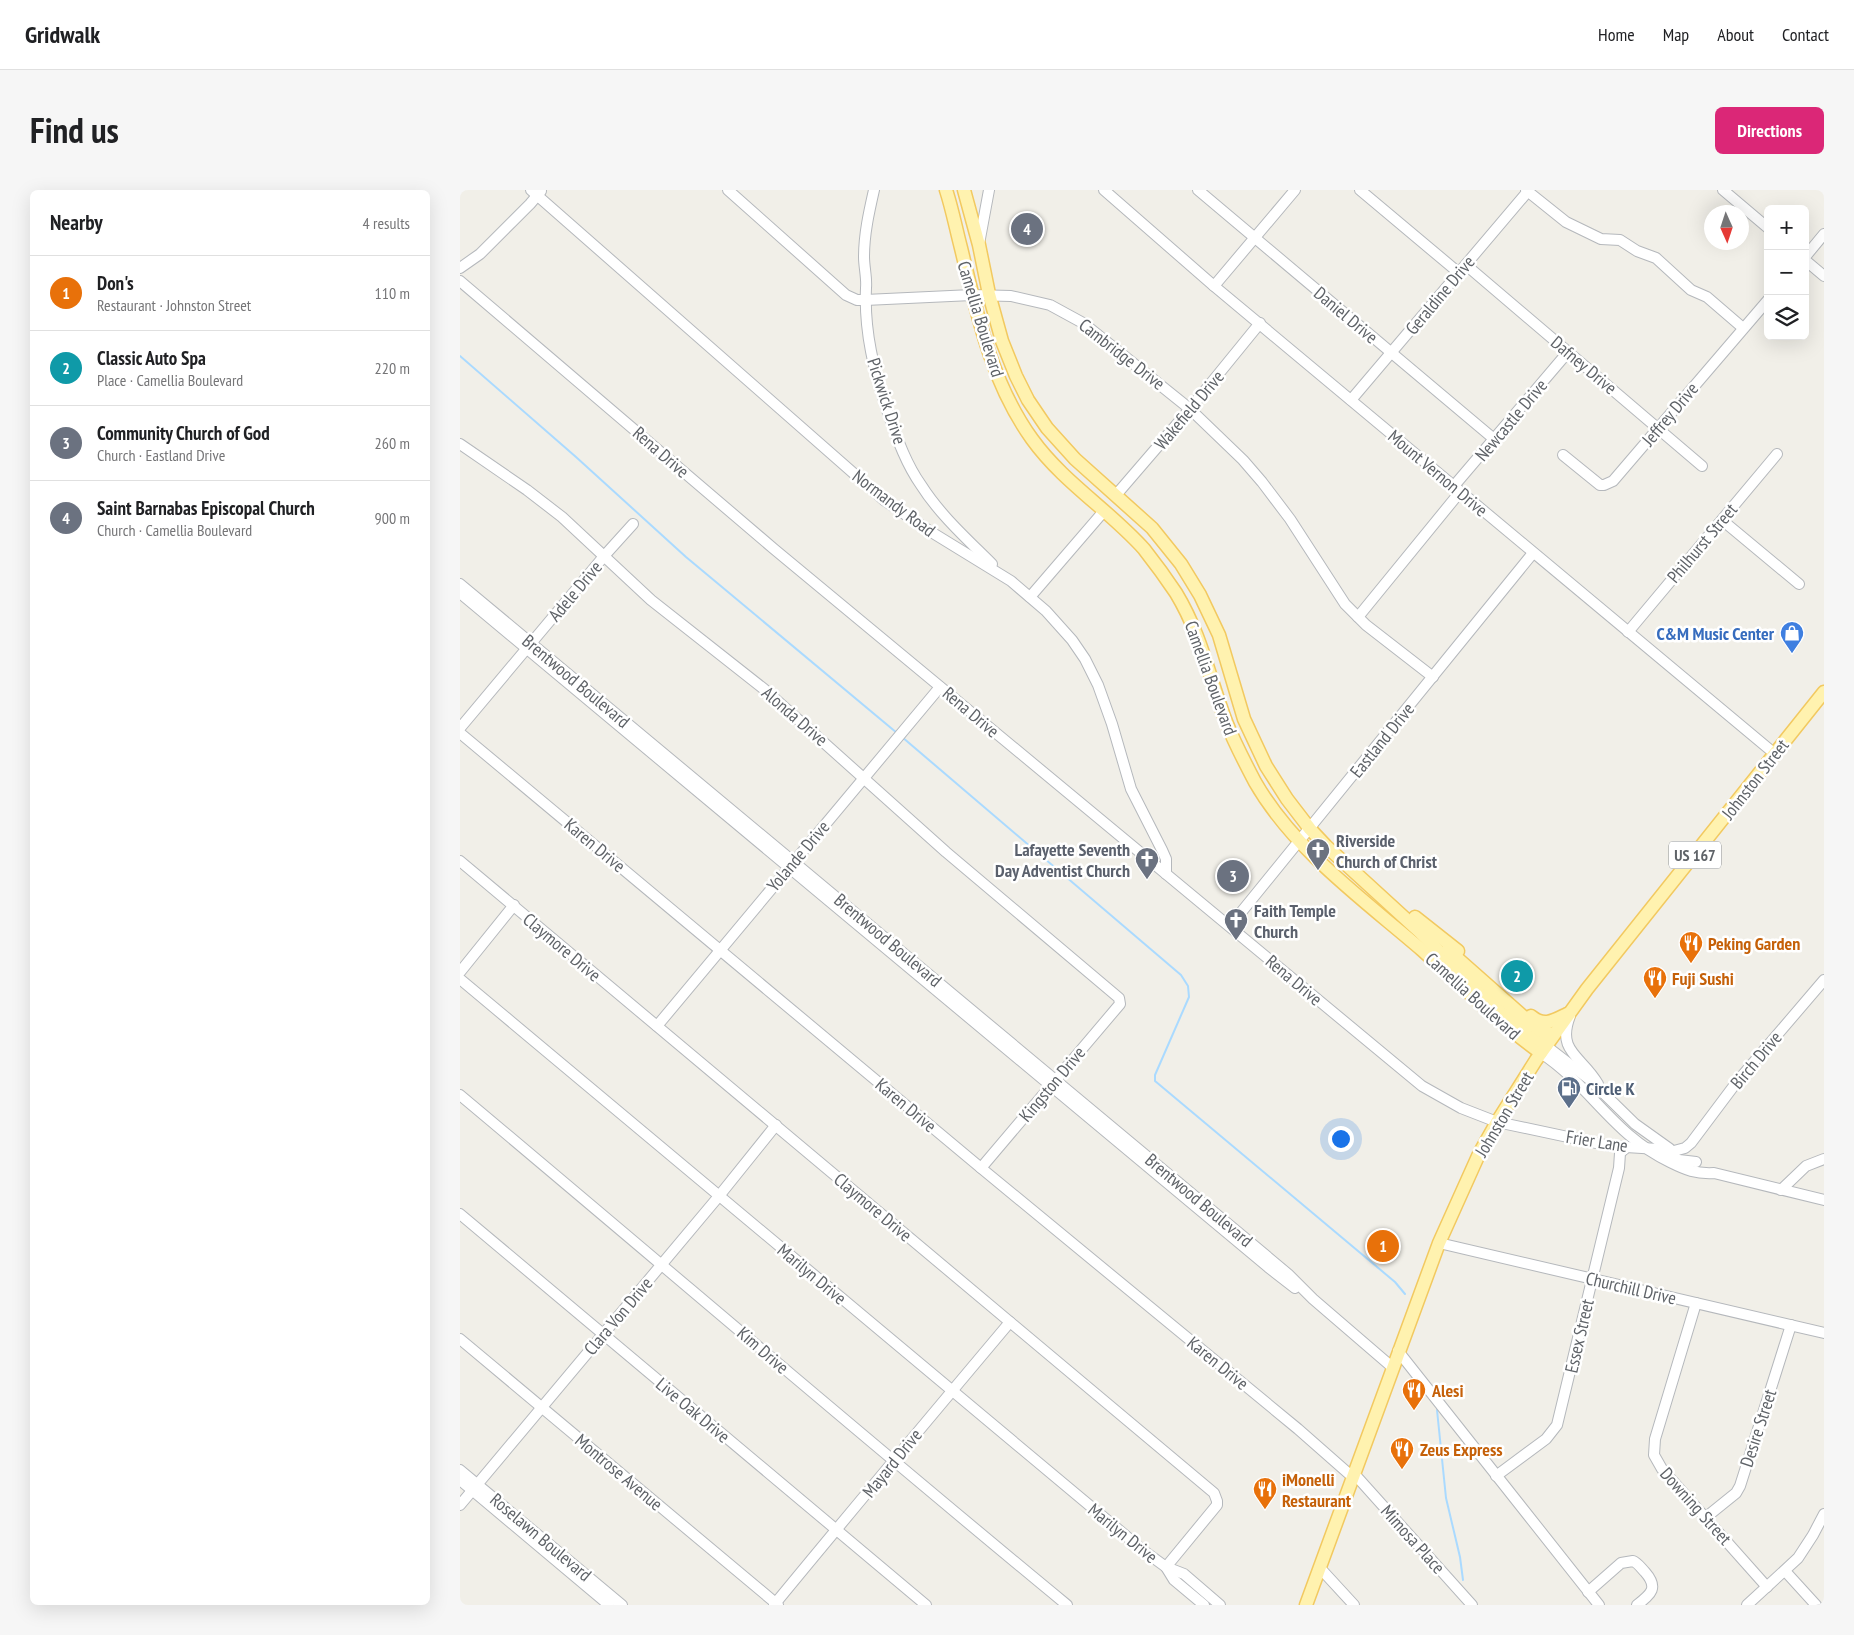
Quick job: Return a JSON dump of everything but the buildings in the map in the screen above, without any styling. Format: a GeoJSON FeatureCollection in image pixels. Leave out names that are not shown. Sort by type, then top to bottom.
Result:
{"type":"FeatureCollection","features":[{"type":"Feature","properties":{"kind":"main road","name":"Camellia Boulevard"},"geometry":{"type":"LineString","coordinates":[[946,190],[972,294],[995,372],[1026,430],[1041,450],[1067,478],[1144,549],[1175,592],[1201,643],[1234,741],[1260,790],[1300,841],[1353,892],[1513,1032],[1543,1050]]}},
{"type":"Feature","properties":{"kind":"main road","name":"Camellia Boulevard"},"geometry":{"type":"LineString","coordinates":[[964,190],[979,245],[989,294],[1010,361],[1028,400],[1039,418],[1075,459],[1152,528],[1200,595],[1219,634],[1237,698],[1255,744],[1278,785],[1310,829],[1420,932],[1469,982],[1543,1050]]}},
{"type":"Feature","properties":{"kind":"main road","name":"Johnston Street"},"geometry":{"type":"LineString","coordinates":[[1306,1605],[1439,1243],[1479,1154],[1496,1122],[1554,1034],[1622,945],[1824,692]]}},
{"type":"Feature","properties":{"kind":"main road"},"geometry":{"type":"LineString","coordinates":[[1353,892],[1370,898],[1402,926],[1432,937],[1540,1031],[1554,1034]]}},
{"type":"Feature","properties":{"kind":"main road"},"geometry":{"type":"LineString","coordinates":[[1390,904],[1414,917],[1454,948],[1536,1020],[1544,1023],[1552,1022],[1571,1012]]}},
{"type":"Feature","properties":{"kind":"street","name":"Cambridge Drive"},"geometry":{"type":"LineString","coordinates":[[728,190],[846,295],[857,300],[972,294],[1011,296],[1050,305],[1070,314],[1100,334],[1190,409],[1243,460],[1290,518],[1345,604],[1358,617],[1432,677]]}},
{"type":"Feature","properties":{"kind":"street","name":"Pickwick Drive"},"geometry":{"type":"LineString","coordinates":[[874,190],[865,238],[866,287],[864,300],[869,348],[878,382],[894,428],[913,472],[927,494],[1005,577]]}},
{"type":"Feature","properties":{"kind":"street"},"geometry":{"type":"LineString","coordinates":[[979,245],[990,190]]}},
{"type":"Feature","properties":{"kind":"street","name":"Mount Vernon Drive"},"geometry":{"type":"LineString","coordinates":[[1104,190],[1214,286],[1774,754]]}},
{"type":"Feature","properties":{"kind":"street","name":"Daniel Drive"},"geometry":{"type":"LineString","coordinates":[[1198,190],[1494,439]]}},
{"type":"Feature","properties":{"kind":"street"},"geometry":{"type":"LineString","coordinates":[[1214,286],[1295,190]]}},
{"type":"Feature","properties":{"kind":"street","name":"Dafney Drive"},"geometry":{"type":"LineString","coordinates":[[1360,190],[1568,352],[1702,466]]}},
{"type":"Feature","properties":{"kind":"street"},"geometry":{"type":"LineString","coordinates":[[1723,190],[1764,225]]}},
{"type":"Feature","properties":{"kind":"street"},"geometry":{"type":"LineString","coordinates":[[1528,191],[1566,222],[1601,239],[1620,240],[1637,251],[1656,258],[1691,290],[1707,297],[1743,328]]}},
{"type":"Feature","properties":{"kind":"street","name":"Geraldine Drive"},"geometry":{"type":"LineString","coordinates":[[1351,400],[1528,191]]}},
{"type":"Feature","properties":{"kind":"street"},"geometry":{"type":"LineString","coordinates":[[460,268],[480,254],[536,192]]}},
{"type":"Feature","properties":{"kind":"street","name":"Normandy Road"},"geometry":{"type":"LineString","coordinates":[[536,192],[884,500],[928,530],[1005,577],[1053,618],[1072,640],[1095,678],[1112,724],[1131,788],[1166,860],[1166,874]]}},
{"type":"Feature","properties":{"kind":"street"},"geometry":{"type":"LineString","coordinates":[[1809,253],[1824,234]]}},
{"type":"Feature","properties":{"kind":"street"},"geometry":{"type":"LineString","coordinates":[[1809,262],[1824,276]]}},
{"type":"Feature","properties":{"kind":"street","name":"Rena Drive"},"geometry":{"type":"LineString","coordinates":[[460,281],[774,549],[1422,1086],[1461,1108],[1496,1122]]}},
{"type":"Feature","properties":{"kind":"street","name":"Jeffrey Drive"},"geometry":{"type":"LineString","coordinates":[[1563,455],[1600,485],[1609,484],[1764,304]]}},
{"type":"Feature","properties":{"kind":"street","name":"Wakefield Drive"},"geometry":{"type":"LineString","coordinates":[[1116,495],[1190,409],[1260,323]]}},
{"type":"Feature","properties":{"kind":"street","name":"Newcastle Drive"},"geometry":{"type":"LineString","coordinates":[[1358,617],[1457,490],[1494,439],[1568,352]]}},
{"type":"Feature","properties":{"kind":"street","name":"Alonda Drive"},"geometry":{"type":"LineString","coordinates":[[460,444],[562,517],[652,600],[764,689],[946,852],[1116,994],[1120,1000]]}},
{"type":"Feature","properties":{"kind":"street","name":"Philhurst Street"},"geometry":{"type":"LineString","coordinates":[[1628,632],[1777,454]]}},
{"type":"Feature","properties":{"kind":"street"},"geometry":{"type":"LineString","coordinates":[[1030,597],[1104,511]]}},
{"type":"Feature","properties":{"kind":"street"},"geometry":{"type":"LineString","coordinates":[[1722,520],[1799,584]]}},
{"type":"Feature","properties":{"kind":"street","name":"Adele Drive"},"geometry":{"type":"LineString","coordinates":[[460,728],[633,524]]}},
{"type":"Feature","properties":{"kind":"street","name":"Eastland Drive"},"geometry":{"type":"LineString","coordinates":[[1230,926],[1534,553]]}},
{"type":"Feature","properties":{"kind":"street","name":"Brentwood Boulevard"},"geometry":{"type":"LineString","coordinates":[[460,584],[529,646],[791,865],[1053,1083],[1288,1274],[1313,1299],[1392,1367]]}},
{"type":"Feature","properties":{"kind":"street","name":"Brentwood Boulevard"},"geometry":{"type":"LineString","coordinates":[[460,593],[529,646]]}},
{"type":"Feature","properties":{"kind":"street","name":"Yolande Drive"},"geometry":{"type":"LineString","coordinates":[[657,1026],[940,686]]}},
{"type":"Feature","properties":{"kind":"street","name":"Karen Drive"},"geometry":{"type":"LineString","coordinates":[[460,733],[1290,1422],[1348,1473],[1353,1475]]}},
{"type":"Feature","properties":{"kind":"street","name":"Claymore Drive"},"geometry":{"type":"LineString","coordinates":[[460,861],[1215,1495],[1217,1505],[1166,1567]]}},
{"type":"Feature","properties":{"kind":"street"},"geometry":{"type":"LineString","coordinates":[[460,972],[514,905]]}},
{"type":"Feature","properties":{"kind":"street","name":"Marilyn Drive"},"geometry":{"type":"LineString","coordinates":[[460,979],[1144,1551],[1166,1567],[1184,1574],[1218,1604]]}},
{"type":"Feature","properties":{"kind":"street","name":"Birch Drive"},"geometry":{"type":"LineString","coordinates":[[1691,1144],[1736,1083],[1824,980]]}},
{"type":"Feature","properties":{"kind":"street","name":"Kingston Drive"},"geometry":{"type":"LineString","coordinates":[[982,1168],[1120,1004],[1120,1000]]}},
{"type":"Feature","properties":{"kind":"street"},"geometry":{"type":"LineString","coordinates":[[1571,1012],[1566,1025],[1565,1039],[1567,1046],[1591,1072],[1604,1093]]}},
{"type":"Feature","properties":{"kind":"street"},"geometry":{"type":"LineString","coordinates":[[1543,1050],[1604,1093],[1634,1124],[1714,1173]]}},
{"type":"Feature","properties":{"kind":"street"},"geometry":{"type":"LineString","coordinates":[[1543,1050],[1570,1075],[1615,1124],[1648,1151],[1679,1167],[1699,1174],[1714,1173],[1824,1200]]}},
{"type":"Feature","properties":{"kind":"street","name":"Kim Drive"},"geometry":{"type":"LineString","coordinates":[[460,1095],[892,1460],[1067,1605]]}},
{"type":"Feature","properties":{"kind":"street","name":"Frier Lane"},"geometry":{"type":"LineString","coordinates":[[1496,1122],[1610,1146],[1648,1151],[1658,1149],[1680,1160],[1696,1162]]}},
{"type":"Feature","properties":{"kind":"street","name":"Clara Von Drive"},"geometry":{"type":"LineString","coordinates":[[460,1505],[776,1125]]}},
{"type":"Feature","properties":{"kind":"street"},"geometry":{"type":"LineString","coordinates":[[1674,1150],[1685,1148],[1691,1144],[1696,1162]]}},
{"type":"Feature","properties":{"kind":"street","name":"Essex Street"},"geometry":{"type":"LineString","coordinates":[[1496,1476],[1546,1438],[1557,1425],[1619,1168],[1620,1153],[1627,1147]]}},
{"type":"Feature","properties":{"kind":"street"},"geometry":{"type":"LineString","coordinates":[[1619,1168],[1630,1154],[1648,1151]]}},
{"type":"Feature","properties":{"kind":"street"},"geometry":{"type":"LineString","coordinates":[[1781,1190],[1806,1166],[1824,1159]]}},
{"type":"Feature","properties":{"kind":"street","name":"Live Oak Drive"},"geometry":{"type":"LineString","coordinates":[[460,1214],[926,1605]]}},
{"type":"Feature","properties":{"kind":"street","name":"Churchill Drive"},"geometry":{"type":"LineString","coordinates":[[1439,1243],[1824,1333]]}},
{"type":"Feature","properties":{"kind":"street","name":"Downing Street"},"geometry":{"type":"LineString","coordinates":[[1696,1303],[1655,1439],[1653,1450],[1655,1459],[1767,1587]]}},
{"type":"Feature","properties":{"kind":"street","name":"Mayard Drive"},"geometry":{"type":"LineString","coordinates":[[776,1604],[892,1460],[1010,1322]]}},
{"type":"Feature","properties":{"kind":"street","name":"Desire Street"},"geometry":{"type":"LineString","coordinates":[[1705,1518],[1736,1492],[1740,1486],[1792,1325]]}},
{"type":"Feature","properties":{"kind":"street","name":"Montrose Avenue"},"geometry":{"type":"LineString","coordinates":[[460,1339],[776,1604]]}},
{"type":"Feature","properties":{"kind":"street"},"geometry":{"type":"LineString","coordinates":[[1398,1351],[1599,1605]]}},
{"type":"Feature","properties":{"kind":"street","name":"Roselawn Boulevard"},"geometry":{"type":"LineString","coordinates":[[460,1470],[475,1488],[593,1586],[622,1605]]}},
{"type":"Feature","properties":{"kind":"street","name":"Mimosa Place"},"geometry":{"type":"LineString","coordinates":[[1353,1475],[1362,1481],[1472,1605]]}},
{"type":"Feature","properties":{"kind":"street","name":"Roselawn Boulevard"},"geometry":{"type":"LineString","coordinates":[[460,1480],[475,1488]]}},
{"type":"Feature","properties":{"kind":"street"},"geometry":{"type":"LineString","coordinates":[[1747,1605],[1785,1571],[1806,1547],[1824,1514]]}},
{"type":"Feature","properties":{"kind":"street"},"geometry":{"type":"LineString","coordinates":[[1588,1592],[1621,1563],[1633,1560],[1651,1579],[1652,1583],[1651,1592],[1638,1605]]}},
{"type":"Feature","properties":{"kind":"street","name":"Marilyn Drive"},"geometry":{"type":"LineString","coordinates":[[1166,1567],[1174,1580],[1204,1605]]}},
{"type":"Feature","properties":{"kind":"street"},"geometry":{"type":"LineString","coordinates":[[1320,1568],[1354,1605]]}},
{"type":"Feature","properties":{"kind":"street"},"geometry":{"type":"LineString","coordinates":[[1785,1571],[1816,1605]]}},
{"type":"Feature","properties":{"kind":"street","name":"Roselawn Boulevard"},"geometry":{"type":"LineString","coordinates":[[593,1586],[609,1605]]}},
{"type":"Feature","properties":{"kind":"waterway"},"geometry":{"type":"LineString","coordinates":[[460,356],[576,457],[686,557],[897,733]]}},
{"type":"Feature","properties":{"kind":"waterway"},"geometry":{"type":"LineString","coordinates":[[902,737],[1181,975],[1188,986],[1189,997],[1155,1075],[1155,1081],[1395,1282],[1405,1294]]}},
{"type":"Feature","properties":{"kind":"waterway"},"geometry":{"type":"LineString","coordinates":[[1437,1410],[1446,1498],[1460,1557],[1463,1580]]}},
{"type":"Feature","properties":{"kind":"place","name":"Saint Barnabas Episcopal Church"},"geometry":{"type":"Point","coordinates":[1027,229]}},
{"type":"Feature","properties":{"kind":"place","name":"C&M Music Center"},"geometry":{"type":"Point","coordinates":[1792,654]}},
{"type":"Feature","properties":{"kind":"place","name":"Riverside Church of Christ"},"geometry":{"type":"Point","coordinates":[1318,871]}},
{"type":"Feature","properties":{"kind":"place","name":"Community Church of God"},"geometry":{"type":"Point","coordinates":[1233,876]}},
{"type":"Feature","properties":{"kind":"place","name":"Lafayette Seventh Day Adventist Church"},"geometry":{"type":"Point","coordinates":[1147,880]}},
{"type":"Feature","properties":{"kind":"place","name":"Faith Temple Church"},"geometry":{"type":"Point","coordinates":[1236,941]}},
{"type":"Feature","properties":{"kind":"place","name":"Peking Garden"},"geometry":{"type":"Point","coordinates":[1691,964]}},
{"type":"Feature","properties":{"kind":"place","name":"Classic Auto Spa"},"geometry":{"type":"Point","coordinates":[1517,976]}},
{"type":"Feature","properties":{"kind":"place","name":"Fuji Sushi"},"geometry":{"type":"Point","coordinates":[1655,999]}},
{"type":"Feature","properties":{"kind":"place","name":"Circle K"},"geometry":{"type":"Point","coordinates":[1569,1109]}},
{"type":"Feature","properties":{"kind":"place","name":"Don's"},"geometry":{"type":"Point","coordinates":[1383,1246]}},
{"type":"Feature","properties":{"kind":"place","name":"Alesi"},"geometry":{"type":"Point","coordinates":[1414,1411]}},
{"type":"Feature","properties":{"kind":"place","name":"Zeus Express"},"geometry":{"type":"Point","coordinates":[1402,1470]}},
{"type":"Feature","properties":{"kind":"place","name":"iMonelli Restaurant"},"geometry":{"type":"Point","coordinates":[1265,1510]}}]}
